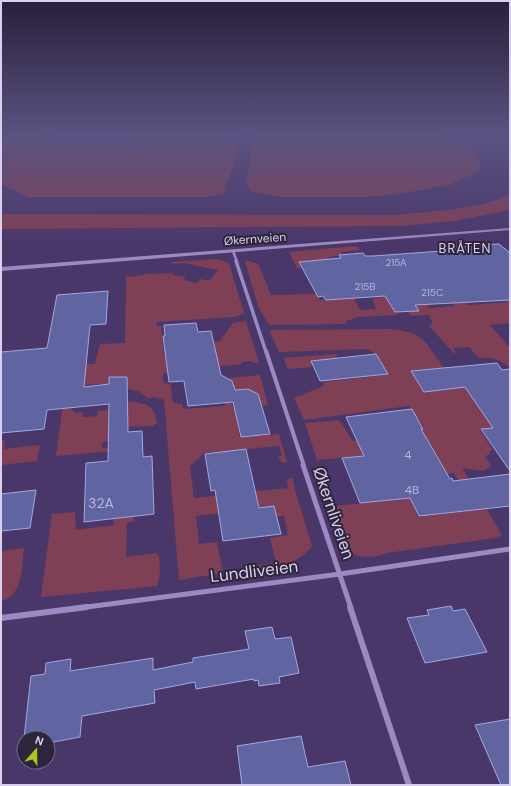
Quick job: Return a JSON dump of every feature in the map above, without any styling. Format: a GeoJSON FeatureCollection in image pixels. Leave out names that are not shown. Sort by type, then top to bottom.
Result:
{"type":"FeatureCollection","features":[{"type":"Feature","properties":{"kind":"street","name":"Økernveien"},"geometry":{"type":"LineString","coordinates":[[1,269],[510,229]]}},
{"type":"Feature","properties":{"kind":"street","name":"Økernliveien"},"geometry":{"type":"LineString","coordinates":[[233,251],[257,328],[409,785]]}},
{"type":"Feature","properties":{"kind":"street","name":"Lundliveien"},"geometry":{"type":"LineString","coordinates":[[1,618],[340,574],[510,549]]}},
{"type":"Feature","properties":{"kind":"shaded area"},"geometry":{"type":"Polygon","coordinates":[[[1,170],[233,170],[224,187],[225,193],[206,197],[28,197],[1,184],[1,170]]]}},
{"type":"Feature","properties":{"kind":"shaded area"},"geometry":{"type":"Polygon","coordinates":[[[248,170],[478,170],[449,185],[398,194],[366,197],[279,197],[250,191],[247,180],[248,170]]]}},
{"type":"Feature","properties":{"kind":"shaded area"},"geometry":{"type":"Polygon","coordinates":[[[510,195],[510,210],[454,221],[399,226],[1,229],[1,214],[395,215],[468,207],[510,195]]]}},
{"type":"Feature","properties":{"kind":"shaded area"},"geometry":{"type":"Polygon","coordinates":[[[356,246],[360,250],[341,252],[343,255],[329,257],[336,258],[341,267],[297,268],[289,252],[356,246]]]}},
{"type":"Feature","properties":{"kind":"shaded area"},"geometry":{"type":"Polygon","coordinates":[[[217,259],[229,263],[244,313],[235,317],[156,322],[157,326],[161,326],[164,354],[214,349],[213,342],[220,341],[233,323],[246,321],[259,363],[253,363],[252,361],[242,362],[242,364],[163,373],[163,382],[171,385],[173,403],[182,404],[183,409],[225,406],[225,402],[231,401],[237,419],[239,437],[279,434],[287,463],[282,462],[278,457],[282,456],[279,446],[204,453],[190,466],[194,498],[288,488],[287,479],[293,478],[295,490],[312,546],[305,553],[290,563],[274,567],[246,570],[245,567],[276,563],[270,538],[288,535],[284,516],[276,517],[273,506],[196,516],[199,544],[217,542],[223,573],[179,580],[164,400],[155,397],[148,398],[138,391],[126,389],[127,382],[84,385],[72,389],[71,409],[76,413],[83,412],[83,417],[97,416],[98,411],[111,410],[125,401],[147,405],[155,414],[157,423],[153,426],[123,427],[109,441],[102,442],[102,448],[112,448],[113,451],[56,456],[65,389],[72,364],[95,364],[100,344],[125,343],[126,275],[129,277],[145,274],[174,273],[172,275],[186,277],[183,280],[197,283],[200,279],[209,281],[218,270],[184,263],[173,264],[172,262],[217,259]]]}},
{"type":"Feature","properties":{"kind":"shaded area"},"geometry":{"type":"Polygon","coordinates":[[[245,261],[250,261],[259,265],[271,295],[316,294],[320,300],[343,299],[347,296],[347,285],[360,310],[376,309],[372,298],[398,296],[427,304],[429,308],[455,306],[452,303],[462,299],[468,305],[510,302],[510,323],[490,325],[510,348],[510,367],[495,360],[478,358],[469,347],[453,348],[456,353],[454,353],[429,326],[433,323],[429,315],[411,316],[407,311],[392,307],[398,315],[358,317],[346,321],[346,324],[269,325],[258,306],[245,261]]]}},
{"type":"Feature","properties":{"kind":"shaded area"},"geometry":{"type":"Polygon","coordinates":[[[272,330],[402,330],[423,340],[444,368],[413,370],[425,391],[466,384],[494,428],[480,430],[493,450],[489,451],[490,454],[485,456],[491,466],[483,471],[462,468],[502,535],[495,538],[387,553],[370,557],[352,554],[344,546],[341,539],[335,509],[336,506],[390,500],[405,487],[418,517],[468,511],[462,480],[458,480],[454,473],[394,480],[369,455],[317,460],[305,423],[339,420],[353,441],[390,436],[424,428],[409,406],[304,420],[294,398],[324,386],[323,382],[386,375],[374,353],[368,349],[279,352],[270,332],[272,330]]]}},
{"type":"Feature","properties":{"kind":"shaded area"},"geometry":{"type":"Polygon","coordinates":[[[336,354],[338,360],[311,362],[312,367],[292,369],[287,368],[284,358],[336,354]]]}},
{"type":"Feature","properties":{"kind":"shaded area"},"geometry":{"type":"Polygon","coordinates":[[[260,375],[268,405],[262,406],[256,396],[250,391],[243,389],[231,390],[228,378],[260,375]]]}},
{"type":"Feature","properties":{"kind":"shaded area"},"geometry":{"type":"Polygon","coordinates":[[[1,440],[5,440],[4,449],[40,445],[37,461],[1,465],[1,440]]]}},
{"type":"Feature","properties":{"kind":"shaded area"},"geometry":{"type":"Polygon","coordinates":[[[75,512],[76,530],[114,525],[113,514],[134,512],[134,521],[127,523],[126,557],[156,553],[159,556],[160,573],[157,586],[41,597],[52,514],[75,512]]]}},
{"type":"Feature","properties":{"kind":"shaded area"},"geometry":{"type":"Polygon","coordinates":[[[24,548],[20,579],[16,590],[7,599],[1,601],[1,551],[24,548]]]}},
{"type":"Feature","properties":{"kind":"building"},"geometry":{"type":"Polygon","coordinates":[[[499,244],[510,253],[510,300],[415,305],[419,311],[395,312],[385,296],[326,300],[323,296],[318,297],[299,262],[341,258],[339,255],[363,253],[365,256],[373,256],[442,251],[438,247],[499,244]]]}},
{"type":"Feature","properties":{"kind":"building"},"geometry":{"type":"Polygon","coordinates":[[[108,291],[106,324],[90,325],[84,387],[109,384],[109,377],[127,377],[128,432],[142,431],[143,457],[152,456],[154,514],[84,522],[86,463],[108,461],[109,404],[47,410],[44,429],[1,433],[1,352],[47,348],[57,295],[108,291]]]}},
{"type":"Feature","properties":{"kind":"building"},"geometry":{"type":"Polygon","coordinates":[[[196,323],[198,332],[211,331],[221,375],[232,381],[235,390],[248,389],[258,394],[270,434],[241,437],[233,402],[188,406],[184,381],[169,382],[163,336],[165,336],[164,325],[196,323]]]}},
{"type":"Feature","properties":{"kind":"building"},"geometry":{"type":"Polygon","coordinates":[[[376,354],[388,374],[320,381],[311,361],[376,354]]]}},
{"type":"Feature","properties":{"kind":"building"},"geometry":{"type":"Polygon","coordinates":[[[497,363],[502,370],[510,369],[510,471],[481,429],[493,428],[465,387],[424,392],[411,371],[497,363]]]}},
{"type":"Feature","properties":{"kind":"building"},"geometry":{"type":"Polygon","coordinates":[[[412,409],[423,429],[421,429],[450,479],[452,478],[453,481],[510,474],[510,506],[419,516],[410,498],[360,503],[342,458],[364,456],[346,417],[412,409]]]}},
{"type":"Feature","properties":{"kind":"building"},"geometry":{"type":"Polygon","coordinates":[[[246,449],[259,508],[274,506],[281,534],[223,541],[215,490],[211,491],[205,454],[246,449]]]}},
{"type":"Feature","properties":{"kind":"building"},"geometry":{"type":"Polygon","coordinates":[[[36,490],[30,528],[1,531],[1,494],[36,490]]]}},
{"type":"Feature","properties":{"kind":"building"},"geometry":{"type":"Polygon","coordinates":[[[451,606],[453,611],[465,609],[487,652],[425,663],[407,618],[429,615],[427,610],[451,606]]]}},
{"type":"Feature","properties":{"kind":"building"},"geometry":{"type":"Polygon","coordinates":[[[272,627],[275,639],[291,637],[299,673],[279,677],[280,683],[259,686],[258,680],[254,681],[254,679],[196,689],[195,682],[154,690],[155,703],[82,716],[80,737],[56,742],[56,730],[25,730],[31,676],[45,674],[46,663],[71,659],[70,671],[153,658],[153,670],[193,662],[193,658],[249,649],[245,631],[272,627]]]}},
{"type":"Feature","properties":{"kind":"building"},"geometry":{"type":"Polygon","coordinates":[[[510,719],[510,785],[501,785],[475,725],[510,719]]]}},
{"type":"Feature","properties":{"kind":"building"},"geometry":{"type":"Polygon","coordinates":[[[301,736],[308,767],[345,761],[351,785],[242,785],[237,746],[301,736]]]}},
{"type":"Feature","properties":{"kind":"district","name":"BRÅTEN"},"geometry":{"type":"Point","coordinates":[465,248]}}]}
